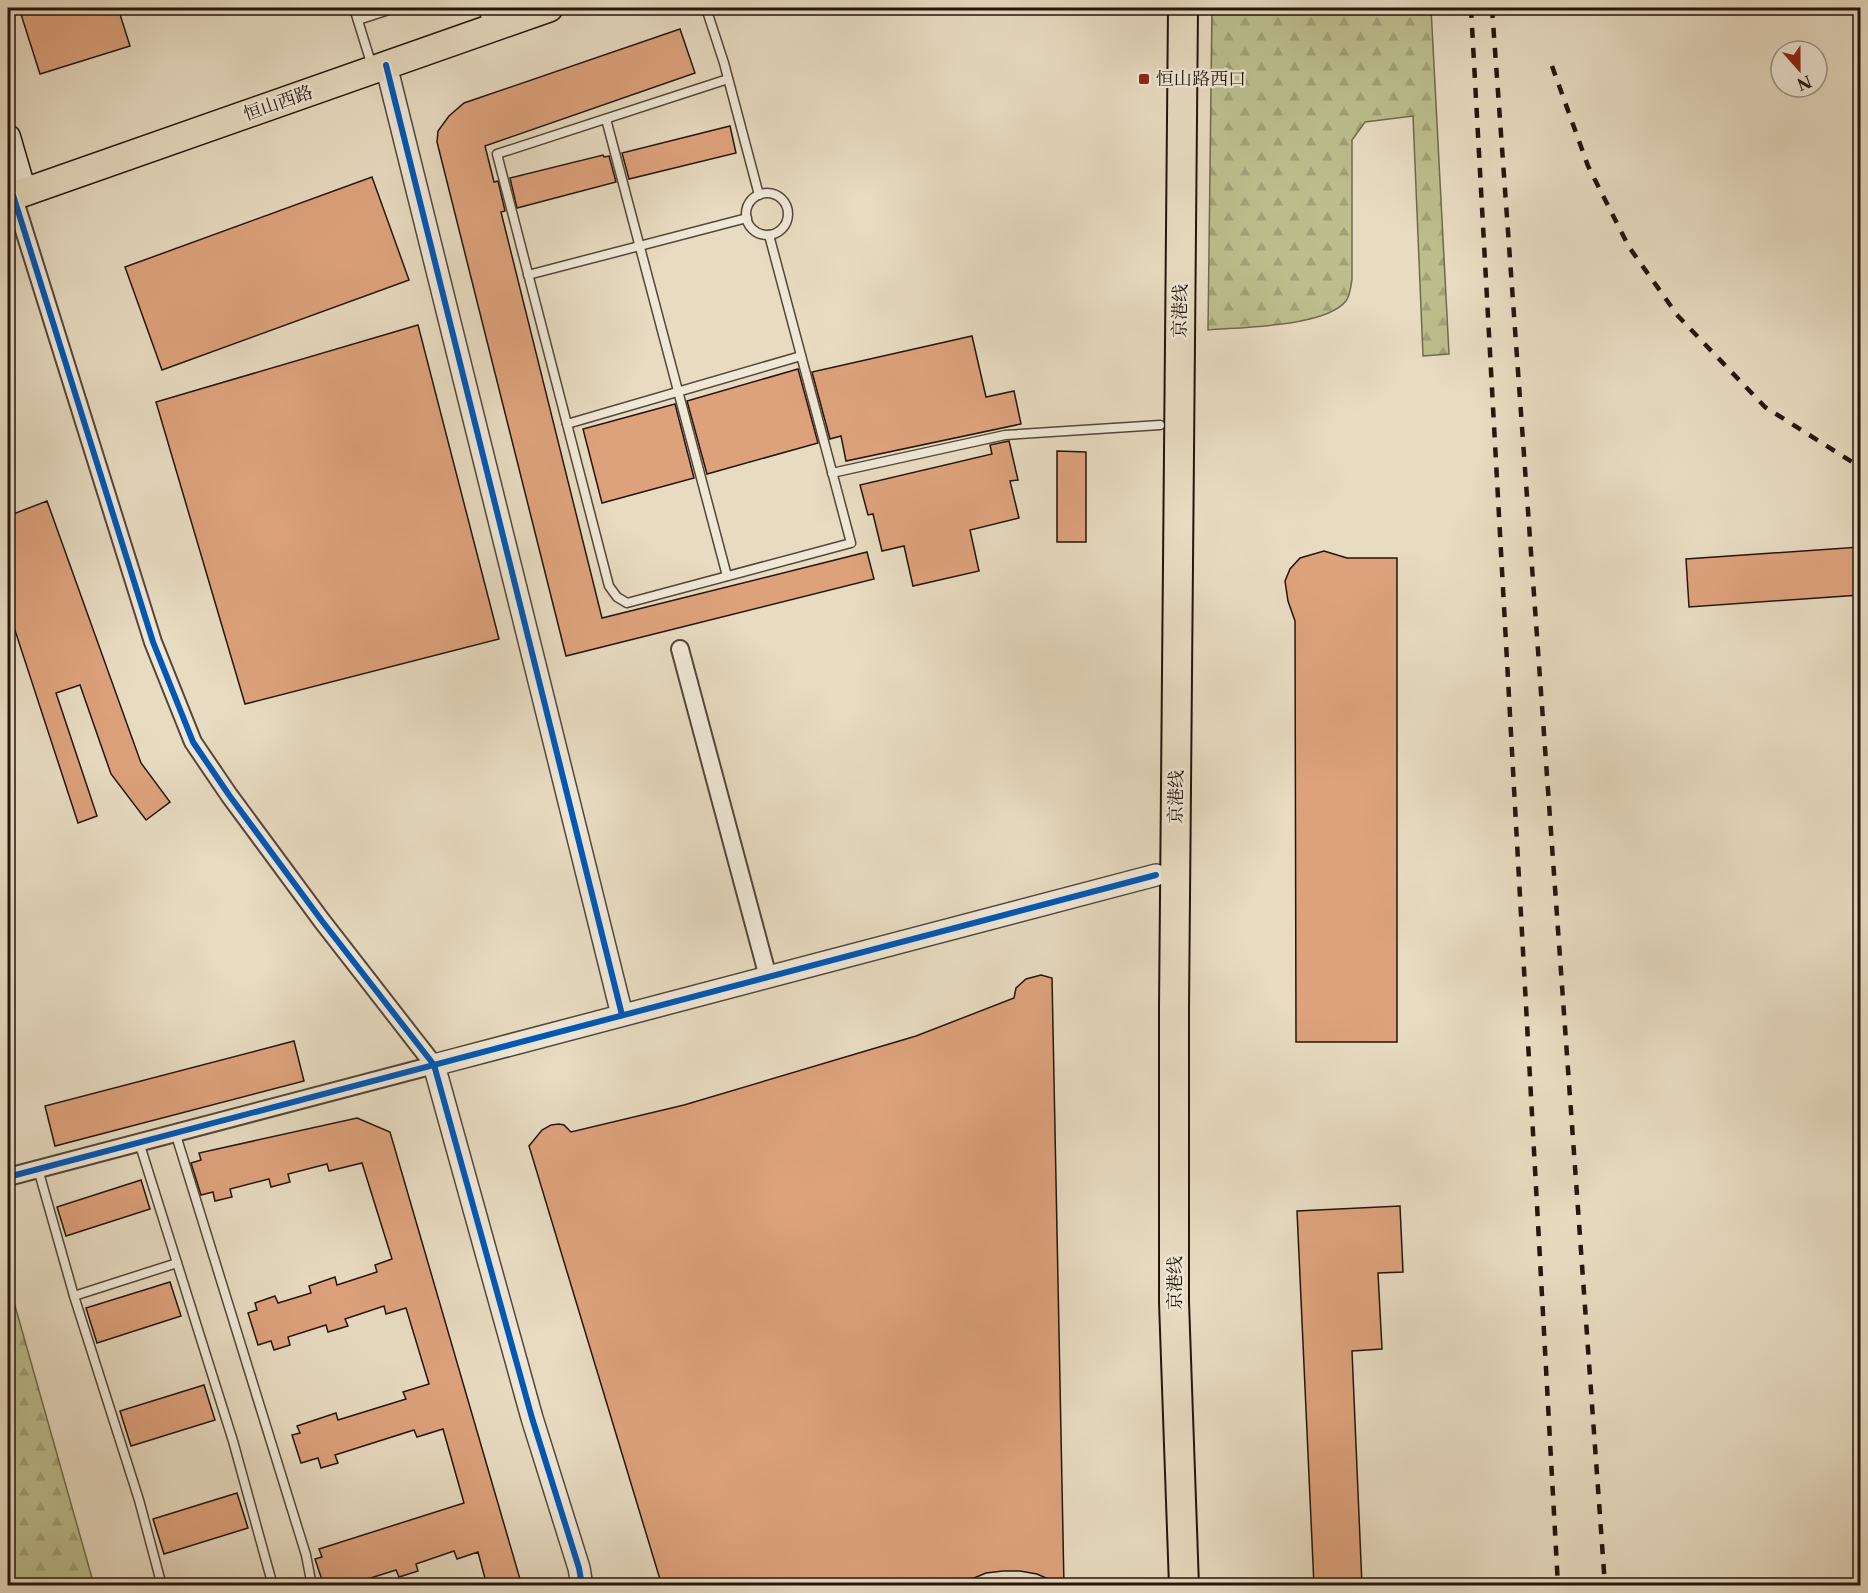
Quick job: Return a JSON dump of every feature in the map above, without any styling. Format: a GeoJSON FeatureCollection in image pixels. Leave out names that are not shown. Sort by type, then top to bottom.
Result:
{"type":"FeatureCollection","features":[{"type":"Feature","properties":{"kind":"highway","name":"京港线"},"geometry":{"type":"LineString","coordinates":[[1164,8],[1156,875],[1155,1302],[1165,1586]]}},
{"type":"Feature","properties":{"kind":"highway","name":"京港线"},"geometry":{"type":"LineString","coordinates":[[1183,8],[1174,1020],[1174,1302],[1184,1586]]}},
{"type":"Feature","properties":{"kind":"main road","name":"恒山西路"},"geometry":{"type":"LineString","coordinates":[[15,195],[380,67],[486,18],[549,8]]}},
{"type":"Feature","properties":{"kind":"main road"},"geometry":{"type":"LineString","coordinates":[[8,137],[15,195]]}},
{"type":"Feature","properties":{"kind":"street"},"geometry":{"type":"LineString","coordinates":[[380,67],[621,1015]]}},
{"type":"Feature","properties":{"kind":"street"},"geometry":{"type":"LineString","coordinates":[[15,195],[153,642],[193,742],[229,795],[316,912],[434,1065],[532,1418],[579,1568],[582,1586]]}},
{"type":"Feature","properties":{"kind":"street"},"geometry":{"type":"LineString","coordinates":[[680,649],[768,977]]}},
{"type":"Feature","properties":{"kind":"street"},"geometry":{"type":"LineString","coordinates":[[8,1177],[1156,875]]}},
{"type":"Feature","properties":{"kind":"lane"},"geometry":{"type":"LineString","coordinates":[[354,8],[380,67]]}},
{"type":"Feature","properties":{"kind":"lane"},"geometry":{"type":"LineString","coordinates":[[358,20],[395,8]]}},
{"type":"Feature","properties":{"kind":"lane"},"geometry":{"type":"LineString","coordinates":[[706,8],[728,79],[759,195]]}},
{"type":"Feature","properties":{"kind":"lane"},"geometry":{"type":"LineString","coordinates":[[728,79],[497,154],[609,586],[617,597],[627,603],[851,543],[769,235]]}},
{"type":"Feature","properties":{"kind":"lane"},"geometry":{"type":"LineString","coordinates":[[606,118],[727,576]]}},
{"type":"Feature","properties":{"kind":"lane"},"geometry":{"type":"LineString","coordinates":[[770,193],[783,199],[789,212],[785,226],[779,232],[769,235],[757,233],[751,228],[747,218],[747,207],[751,200],[759,195],[770,193]]}},
{"type":"Feature","properties":{"kind":"lane"},"geometry":{"type":"LineString","coordinates":[[528,274],[747,218]]}},
{"type":"Feature","properties":{"kind":"lane"},"geometry":{"type":"LineString","coordinates":[[567,424],[801,356]]}},
{"type":"Feature","properties":{"kind":"lane"},"geometry":{"type":"LineString","coordinates":[[832,473],[1005,435],[1160,425]]}},
{"type":"Feature","properties":{"kind":"lane"},"geometry":{"type":"LineString","coordinates":[[175,1132],[306,1555],[312,1586]]}},
{"type":"Feature","properties":{"kind":"lane"},"geometry":{"type":"LineString","coordinates":[[139,1142],[232,1441],[273,1586]]}},
{"type":"Feature","properties":{"kind":"lane"},"geometry":{"type":"LineString","coordinates":[[38,1168],[74,1296],[139,1500],[162,1586]]}},
{"type":"Feature","properties":{"kind":"lane"},"geometry":{"type":"LineString","coordinates":[[74,1296],[177,1263]]}},
{"type":"Feature","properties":{"kind":"green space"},"geometry":{"type":"Polygon","coordinates":[[[1212,8],[1431,8],[1449,354],[1423,356],[1413,116],[1365,122],[1352,140],[1352,279],[1346,301],[1335,310],[1302,321],[1208,330],[1212,8]]]}},
{"type":"Feature","properties":{"kind":"green space"},"geometry":{"type":"Polygon","coordinates":[[[8,1281],[94,1585],[8,1585],[8,1281]]]}},
{"type":"Feature","properties":{"kind":"building"},"geometry":{"type":"Polygon","coordinates":[[[19,8],[118,8],[130,46],[40,74],[19,8]]]}},
{"type":"Feature","properties":{"kind":"building"},"geometry":{"type":"Polygon","coordinates":[[[680,29],[695,73],[485,146],[494,182],[498,181],[505,211],[501,212],[602,618],[867,552],[874,579],[566,656],[437,142],[438,131],[449,116],[464,103],[680,29]]]}},
{"type":"Feature","properties":{"kind":"building"},"geometry":{"type":"Polygon","coordinates":[[[730,126],[736,153],[629,179],[622,153],[730,126]]]}},
{"type":"Feature","properties":{"kind":"building"},"geometry":{"type":"Polygon","coordinates":[[[603,155],[604,157],[609,156],[616,182],[517,208],[510,178],[603,155]]]}},
{"type":"Feature","properties":{"kind":"building"},"geometry":{"type":"Polygon","coordinates":[[[372,177],[409,280],[162,370],[125,267],[372,177]]]}},
{"type":"Feature","properties":{"kind":"building"},"geometry":{"type":"Polygon","coordinates":[[[418,325],[499,639],[245,704],[156,402],[418,325]]]}},
{"type":"Feature","properties":{"kind":"building"},"geometry":{"type":"Polygon","coordinates":[[[972,336],[986,397],[1014,391],[1021,424],[846,461],[841,436],[830,439],[812,372],[972,336]]]}},
{"type":"Feature","properties":{"kind":"building"},"geometry":{"type":"Polygon","coordinates":[[[798,369],[818,443],[707,474],[687,401],[798,369]]]}},
{"type":"Feature","properties":{"kind":"building"},"geometry":{"type":"Polygon","coordinates":[[[675,404],[694,478],[602,503],[583,429],[675,404]]]}},
{"type":"Feature","properties":{"kind":"building"},"geometry":{"type":"Polygon","coordinates":[[[1009,441],[1018,480],[1010,481],[1019,518],[970,530],[979,571],[913,586],[904,546],[882,551],[873,514],[868,515],[860,485],[992,454],[990,445],[1009,441]]]}},
{"type":"Feature","properties":{"kind":"building"},"geometry":{"type":"Polygon","coordinates":[[[1057,451],[1086,452],[1086,542],[1057,542],[1057,451]]]}},
{"type":"Feature","properties":{"kind":"building"},"geometry":{"type":"Polygon","coordinates":[[[47,501],[141,763],[170,802],[146,820],[111,774],[80,685],[56,693],[97,816],[78,823],[8,609],[8,516],[47,501]]]}},
{"type":"Feature","properties":{"kind":"building"},"geometry":{"type":"Polygon","coordinates":[[[1860,547],[1860,595],[1689,607],[1686,559],[1860,547]]]}},
{"type":"Feature","properties":{"kind":"building"},"geometry":{"type":"Polygon","coordinates":[[[1324,551],[1347,558],[1397,558],[1397,1042],[1296,1042],[1295,621],[1288,601],[1285,581],[1290,569],[1300,558],[1324,551]]]}},
{"type":"Feature","properties":{"kind":"building"},"geometry":{"type":"Polygon","coordinates":[[[1041,975],[1052,978],[1064,1586],[1037,1574],[1003,1571],[986,1573],[955,1586],[662,1586],[529,1146],[542,1130],[551,1125],[564,1125],[571,1132],[684,1105],[916,1036],[1014,998],[1016,988],[1026,979],[1041,975]]]}},
{"type":"Feature","properties":{"kind":"building"},"geometry":{"type":"Polygon","coordinates":[[[294,1041],[304,1081],[55,1146],[45,1106],[294,1041]]]}},
{"type":"Feature","properties":{"kind":"building"},"geometry":{"type":"Polygon","coordinates":[[[357,1118],[390,1132],[522,1586],[487,1586],[478,1552],[457,1559],[454,1551],[416,1564],[418,1571],[399,1577],[396,1570],[358,1582],[359,1586],[324,1586],[315,1559],[322,1557],[319,1549],[464,1503],[443,1429],[417,1437],[414,1430],[335,1455],[338,1463],[321,1468],[318,1458],[301,1463],[292,1435],[300,1433],[297,1426],[336,1413],[338,1420],[406,1399],[403,1392],[429,1384],[406,1308],[386,1314],[384,1306],[345,1319],[348,1326],[328,1332],[326,1325],[288,1337],[290,1345],[274,1350],[271,1341],[258,1345],[248,1313],[257,1310],[255,1303],[275,1296],[278,1303],[311,1293],[309,1286],[335,1277],[337,1285],[377,1272],[375,1265],[392,1259],[362,1163],[329,1171],[327,1164],[288,1174],[290,1182],[271,1187],[269,1179],[230,1189],[232,1197],[215,1201],[213,1192],[201,1195],[191,1163],[201,1160],[199,1153],[357,1118]]]}},
{"type":"Feature","properties":{"kind":"building"},"geometry":{"type":"Polygon","coordinates":[[[141,1180],[150,1209],[66,1236],[57,1207],[141,1180]]]}},
{"type":"Feature","properties":{"kind":"building"},"geometry":{"type":"Polygon","coordinates":[[[1400,1206],[1403,1272],[1378,1273],[1382,1349],[1352,1351],[1362,1586],[1314,1586],[1297,1211],[1400,1206]]]}},
{"type":"Feature","properties":{"kind":"building"},"geometry":{"type":"Polygon","coordinates":[[[170,1282],[181,1316],[97,1343],[86,1308],[170,1282]]]}},
{"type":"Feature","properties":{"kind":"building"},"geometry":{"type":"Polygon","coordinates":[[[204,1385],[215,1420],[131,1446],[120,1411],[204,1385]]]}},
{"type":"Feature","properties":{"kind":"building"},"geometry":{"type":"Polygon","coordinates":[[[237,1493],[248,1528],[164,1554],[153,1519],[237,1493]]]}},
{"type":"Feature","properties":{"kind":"railway"},"geometry":{"type":"LineString","coordinates":[[1471,8],[1558,1586]]}},
{"type":"Feature","properties":{"kind":"railway"},"geometry":{"type":"LineString","coordinates":[[1492,8],[1605,1586]]}},
{"type":"Feature","properties":{"kind":"railway"},"geometry":{"type":"LineString","coordinates":[[1552,66],[1588,166],[1629,247],[1678,316],[1765,407],[1860,467]]}},
{"type":"Feature","properties":{"kind":"cycle path"},"geometry":{"type":"LineString","coordinates":[[386,65],[622,1015]]}},
{"type":"Feature","properties":{"kind":"cycle path"},"geometry":{"type":"LineString","coordinates":[[13,195],[153,642],[193,742],[322,921],[434,1065],[532,1418],[579,1568],[582,1586]]}},
{"type":"Feature","properties":{"kind":"cycle path"},"geometry":{"type":"LineString","coordinates":[[8,1177],[1156,875]]}},
{"type":"Feature","properties":{"kind":"place","name":"恒山路西口"},"geometry":{"type":"Point","coordinates":[1144,79]}}]}
